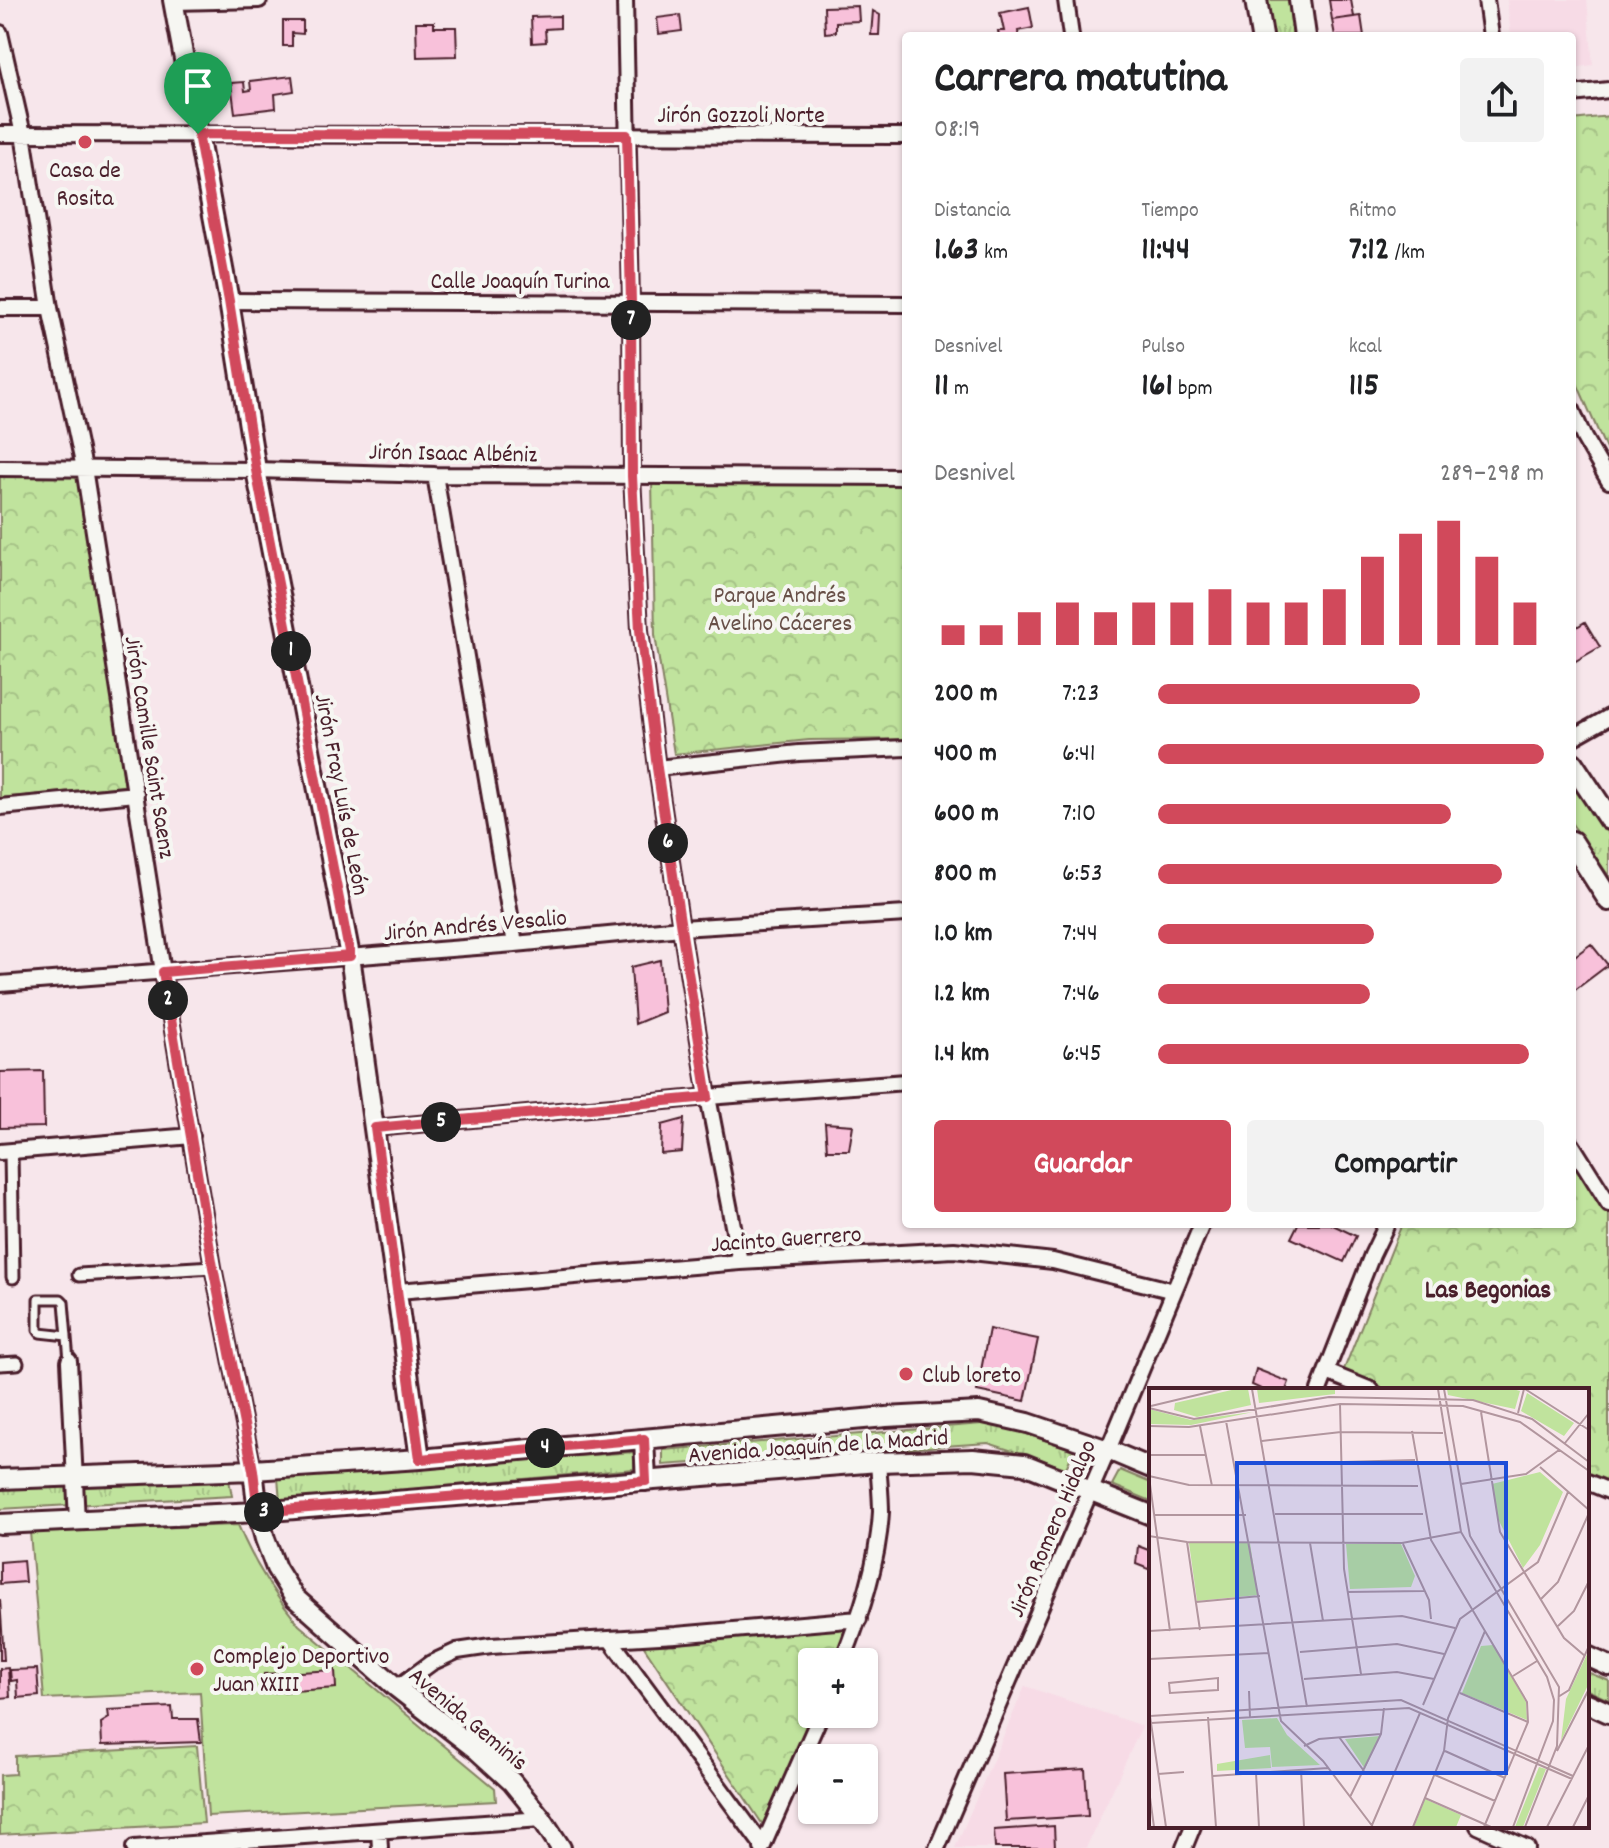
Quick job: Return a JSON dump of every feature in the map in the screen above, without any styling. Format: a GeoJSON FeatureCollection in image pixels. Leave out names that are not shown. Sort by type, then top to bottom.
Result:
{"type":"FeatureCollection","features":[{"type":"Feature","properties":{"kind":"main road"},"geometry":{"type":"LineString","coordinates":[[1256,0],[1261,32]]}},
{"type":"Feature","properties":{"kind":"main road"},"geometry":{"type":"LineString","coordinates":[[1300,0],[1304,32]]}},
{"type":"Feature","properties":{"kind":"main road"},"geometry":{"type":"LineString","coordinates":[[1576,769],[1609,819]]}},
{"type":"Feature","properties":{"kind":"main road"},"geometry":{"type":"LineString","coordinates":[[1576,848],[1609,900]]}},
{"type":"Feature","properties":{"kind":"street"},"geometry":{"type":"LineString","coordinates":[[174,1],[259,0]]}},
{"type":"Feature","properties":{"kind":"street"},"geometry":{"type":"LineString","coordinates":[[625,0],[632,476],[640,630],[681,928],[708,1097],[740,1262]]}},
{"type":"Feature","properties":{"kind":"street"},"geometry":{"type":"LineString","coordinates":[[1066,0],[1070,32]]}},
{"type":"Feature","properties":{"kind":"street"},"geometry":{"type":"LineString","coordinates":[[1486,0],[1490,32]]}},
{"type":"Feature","properties":{"kind":"street","name":"Jirón Fray Luís de León"},"geometry":{"type":"LineString","coordinates":[[174,1],[229,301],[256,470],[350,956],[420,1459]]}},
{"type":"Feature","properties":{"kind":"street","name":"Jirón Camille Saint Saenz"},"geometry":{"type":"LineString","coordinates":[[0,33],[23,134],[50,308],[84,468],[163,972],[213,1267],[253,1470]]}},
{"type":"Feature","properties":{"kind":"street"},"geometry":{"type":"LineString","coordinates":[[1576,94],[1609,90]]}},
{"type":"Feature","properties":{"kind":"street","name":"Jirón Gozzoli Norte"},"geometry":{"type":"LineString","coordinates":[[0,134],[902,136]]}},
{"type":"Feature","properties":{"kind":"street","name":"Calle Joaquín Turina"},"geometry":{"type":"LineString","coordinates":[[229,301],[902,304]]}},
{"type":"Feature","properties":{"kind":"street"},"geometry":{"type":"LineString","coordinates":[[0,308],[50,308]]}},
{"type":"Feature","properties":{"kind":"street"},"geometry":{"type":"LineString","coordinates":[[1576,419],[1609,481]]}},
{"type":"Feature","properties":{"kind":"street","name":"Jirón Isaac Albéniz"},"geometry":{"type":"LineString","coordinates":[[0,468],[435,475],[902,477]]}},
{"type":"Feature","properties":{"kind":"street"},"geometry":{"type":"LineString","coordinates":[[435,475],[515,944]]}},
{"type":"Feature","properties":{"kind":"street"},"geometry":{"type":"LineString","coordinates":[[1576,736],[1609,717]]}},
{"type":"Feature","properties":{"kind":"street"},"geometry":{"type":"LineString","coordinates":[[657,768],[799,753],[902,748]]}},
{"type":"Feature","properties":{"kind":"street"},"geometry":{"type":"LineString","coordinates":[[0,807],[136,794]]}},
{"type":"Feature","properties":{"kind":"street","name":"Jirón Andrés Vesalio"},"geometry":{"type":"LineString","coordinates":[[0,984],[681,928],[902,914]]}},
{"type":"Feature","properties":{"kind":"street"},"geometry":{"type":"LineString","coordinates":[[375,1128],[902,1082]]}},
{"type":"Feature","properties":{"kind":"street"},"geometry":{"type":"LineString","coordinates":[[13,1277],[5,1152],[192,1136]]}},
{"type":"Feature","properties":{"kind":"street"},"geometry":{"type":"LineString","coordinates":[[1576,1151],[1609,1204]]}},
{"type":"Feature","properties":{"kind":"street","name":"Jirón Romero Hidalgo"},"geometry":{"type":"LineString","coordinates":[[937,1848],[1200,1228]]}},
{"type":"Feature","properties":{"kind":"street"},"geometry":{"type":"LineString","coordinates":[[1320,1388],[1385,1228]]}},
{"type":"Feature","properties":{"kind":"street","name":"Jacinto Guerrero"},"geometry":{"type":"LineString","coordinates":[[398,1291],[740,1262],[954,1250],[1053,1261],[1174,1291]]}},
{"type":"Feature","properties":{"kind":"street"},"geometry":{"type":"LineString","coordinates":[[79,1275],[213,1267]]}},
{"type":"Feature","properties":{"kind":"street"},"geometry":{"type":"LineString","coordinates":[[69,1361],[77,1521]]}},
{"type":"Feature","properties":{"kind":"street"},"geometry":{"type":"LineString","coordinates":[[0,1364],[17,1363]]}},
{"type":"Feature","properties":{"kind":"street"},"geometry":{"type":"LineString","coordinates":[[1327,1372],[1366,1388]]}},
{"type":"Feature","properties":{"kind":"street","name":"Avenida Joaquín de la Madrid"},"geometry":{"type":"LineString","coordinates":[[0,1479],[253,1470],[420,1459],[873,1418],[979,1412],[1028,1423],[1149,1467]]}},
{"type":"Feature","properties":{"kind":"street"},"geometry":{"type":"LineString","coordinates":[[644,1439],[646,1481]]}},
{"type":"Feature","properties":{"kind":"street","name":"Avenida Joaquín de la Madrid"},"geometry":{"type":"LineString","coordinates":[[0,1524],[258,1512],[878,1462],[973,1459],[1024,1464],[1149,1514]]}},
{"type":"Feature","properties":{"kind":"street"},"geometry":{"type":"LineString","coordinates":[[848,1648],[873,1571],[881,1511],[878,1462]]}},
{"type":"Feature","properties":{"kind":"street","name":"Avenida Geminis"},"geometry":{"type":"LineString","coordinates":[[253,1470],[265,1539],[276,1568],[294,1597],[397,1688],[478,1751],[512,1782],[561,1848]]}},
{"type":"Feature","properties":{"kind":"street"},"geometry":{"type":"LineString","coordinates":[[1589,1483],[1609,1491]]}},
{"type":"Feature","properties":{"kind":"street"},"geometry":{"type":"LineString","coordinates":[[397,1688],[431,1663],[457,1651],[859,1619]]}},
{"type":"Feature","properties":{"kind":"street"},"geometry":{"type":"LineString","coordinates":[[610,1639],[763,1847]]}},
{"type":"Feature","properties":{"kind":"street"},"geometry":{"type":"LineString","coordinates":[[1589,1657],[1609,1666]]}},
{"type":"Feature","properties":{"kind":"street"},"geometry":{"type":"LineString","coordinates":[[1589,1704],[1609,1713]]}},
{"type":"Feature","properties":{"kind":"street"},"geometry":{"type":"LineString","coordinates":[[763,1847],[815,1728]]}},
{"type":"Feature","properties":{"kind":"street"},"geometry":{"type":"LineString","coordinates":[[134,1848],[542,1819]]}},
{"type":"Feature","properties":{"kind":"street"},"geometry":{"type":"LineString","coordinates":[[1184,1848],[1192,1828]]}},
{"type":"Feature","properties":{"kind":"street"},"geometry":{"type":"LineString","coordinates":[[1482,1828],[1527,1848]]}},
{"type":"Feature","properties":{"kind":"street"},"geometry":{"type":"LineString","coordinates":[[379,1831],[380,1848]]}},
{"type":"Feature","properties":{"kind":"lane"},"geometry":{"type":"LineString","coordinates":[[67,1336],[40,1333],[38,1299],[63,1300],[67,1336],[69,1361]]}},
{"type":"Feature","properties":{"kind":"shaded area"},"geometry":{"type":"Polygon","coordinates":[[[1507,0],[1587,0],[1593,65],[1576,67],[1576,32],[1511,32],[1507,0]]]}},
{"type":"Feature","properties":{"kind":"shaded area"},"geometry":{"type":"Polygon","coordinates":[[[1025,1686],[1142,1726],[1086,1848],[955,1848],[1025,1686]]]}},
{"type":"Feature","properties":{"kind":"green space"},"geometry":{"type":"Polygon","coordinates":[[[1267,0],[1288,0],[1292,32],[1271,32],[1267,0]]]}},
{"type":"Feature","properties":{"kind":"green space"},"geometry":{"type":"Polygon","coordinates":[[[1609,116],[1609,456],[1576,381],[1576,120],[1609,116]]]}},
{"type":"Feature","properties":{"kind":"green space"},"geometry":{"type":"Polygon","coordinates":[[[0,474],[78,474],[125,786],[0,798],[0,474]]]}},
{"type":"Feature","properties":{"kind":"green space","name":"Parque Andrés Avelino Cáceres"},"geometry":{"type":"Polygon","coordinates":[[[652,481],[902,482],[902,739],[809,740],[674,754],[655,635],[652,481]]]}},
{"type":"Feature","properties":{"kind":"green space"},"geometry":{"type":"Polygon","coordinates":[[[1576,783],[1609,835],[1609,876],[1576,830],[1576,783]]]}},
{"type":"Feature","properties":{"kind":"green space"},"geometry":{"type":"Polygon","coordinates":[[[1576,1163],[1609,1215],[1609,1481],[1589,1473],[1589,1388],[1382,1388],[1343,1372],[1400,1228],[1576,1228],[1576,1163]]]}},
{"type":"Feature","properties":{"kind":"green space"},"geometry":{"type":"Polygon","coordinates":[[[994,1423],[1074,1450],[1066,1468],[988,1443],[663,1465],[663,1450],[994,1423]]]}},
{"type":"Feature","properties":{"kind":"green space"},"geometry":{"type":"Polygon","coordinates":[[[634,1452],[634,1469],[280,1501],[278,1478],[634,1452]]]}},
{"type":"Feature","properties":{"kind":"green space"},"geometry":{"type":"Polygon","coordinates":[[[1120,1470],[1149,1482],[1149,1500],[1112,1485],[1120,1470]]]}},
{"type":"Feature","properties":{"kind":"green space"},"geometry":{"type":"Polygon","coordinates":[[[228,1474],[232,1496],[0,1509],[0,1487],[228,1474]]]}},
{"type":"Feature","properties":{"kind":"green space","name":"Complejo Deportivo Juan XXIII"},"geometry":{"type":"Polygon","coordinates":[[[238,1525],[265,1578],[299,1625],[495,1788],[496,1801],[208,1816],[200,1692],[44,1699],[30,1532],[238,1525]]]}},
{"type":"Feature","properties":{"kind":"green space"},"geometry":{"type":"Polygon","coordinates":[[[852,1628],[843,1648],[798,1648],[798,1728],[809,1728],[802,1744],[798,1744],[798,1753],[765,1828],[643,1645],[852,1628]]]}},
{"type":"Feature","properties":{"kind":"green space"},"geometry":{"type":"Polygon","coordinates":[[[1589,1673],[1609,1681],[1609,1700],[1589,1691],[1589,1673]]]}},
{"type":"Feature","properties":{"kind":"green space"},"geometry":{"type":"Polygon","coordinates":[[[197,1746],[204,1823],[0,1835],[0,1775],[15,1774],[15,1756],[197,1746]]]}},
{"type":"Feature","properties":{"kind":"building"},"geometry":{"type":"Polygon","coordinates":[[[1329,0],[1351,0],[1354,17],[1332,20],[1329,0]]]}},
{"type":"Feature","properties":{"kind":"building"},"geometry":{"type":"Polygon","coordinates":[[[858,6],[859,21],[836,22],[836,32],[825,33],[824,7],[858,6]]]}},
{"type":"Feature","properties":{"kind":"building"},"geometry":{"type":"Polygon","coordinates":[[[1029,7],[1033,28],[998,32],[1004,31],[1000,13],[1029,7]]]}},
{"type":"Feature","properties":{"kind":"building"},"geometry":{"type":"Polygon","coordinates":[[[873,11],[880,15],[879,35],[871,35],[873,11]]]}},
{"type":"Feature","properties":{"kind":"building"},"geometry":{"type":"Polygon","coordinates":[[[680,15],[682,31],[659,34],[657,18],[680,15]]]}},
{"type":"Feature","properties":{"kind":"building"},"geometry":{"type":"Polygon","coordinates":[[[560,16],[560,28],[545,29],[546,42],[532,43],[531,17],[560,16]]]}},
{"type":"Feature","properties":{"kind":"building"},"geometry":{"type":"Polygon","coordinates":[[[1361,16],[1363,32],[1334,32],[1332,20],[1361,16]]]}},
{"type":"Feature","properties":{"kind":"building"},"geometry":{"type":"Polygon","coordinates":[[[283,21],[303,21],[303,34],[292,33],[292,46],[283,46],[283,21]]]}},
{"type":"Feature","properties":{"kind":"building"},"geometry":{"type":"Polygon","coordinates":[[[416,22],[434,22],[434,27],[456,27],[457,56],[417,57],[416,22]]]}},
{"type":"Feature","properties":{"kind":"building"},"geometry":{"type":"Polygon","coordinates":[[[292,76],[294,91],[275,94],[276,108],[235,113],[231,83],[244,82],[245,91],[251,90],[250,81],[292,76]]]}},
{"type":"Feature","properties":{"kind":"building"},"geometry":{"type":"Polygon","coordinates":[[[1585,622],[1600,647],[1576,661],[1576,628],[1585,622]]]}},
{"type":"Feature","properties":{"kind":"building"},"geometry":{"type":"Polygon","coordinates":[[[1591,944],[1608,965],[1576,989],[1576,955],[1591,944]]]}},
{"type":"Feature","properties":{"kind":"building"},"geometry":{"type":"Polygon","coordinates":[[[660,960],[664,1012],[635,1024],[631,967],[660,960]]]}},
{"type":"Feature","properties":{"kind":"building"},"geometry":{"type":"Polygon","coordinates":[[[43,1071],[44,1127],[0,1128],[0,1072],[43,1071]]]}},
{"type":"Feature","properties":{"kind":"building"},"geometry":{"type":"Polygon","coordinates":[[[684,1119],[682,1152],[661,1154],[662,1125],[684,1119]]]}},
{"type":"Feature","properties":{"kind":"building"},"geometry":{"type":"Polygon","coordinates":[[[825,1123],[853,1125],[849,1150],[827,1150],[825,1123]]]}},
{"type":"Feature","properties":{"kind":"building"},"geometry":{"type":"Polygon","coordinates":[[[1296,1228],[1339,1228],[1356,1236],[1344,1262],[1291,1238],[1296,1228]]]}},
{"type":"Feature","properties":{"kind":"building"},"geometry":{"type":"Polygon","coordinates":[[[989,1329],[1038,1339],[1025,1401],[977,1391],[989,1329]]]}},
{"type":"Feature","properties":{"kind":"building"},"geometry":{"type":"Polygon","coordinates":[[[1256,1369],[1289,1382],[1287,1388],[1259,1388],[1252,1385],[1256,1369]]]}},
{"type":"Feature","properties":{"kind":"building"},"geometry":{"type":"Polygon","coordinates":[[[1138,1546],[1149,1550],[1149,1569],[1136,1564],[1138,1546]]]}},
{"type":"Feature","properties":{"kind":"building"},"geometry":{"type":"Polygon","coordinates":[[[23,1560],[25,1582],[0,1584],[0,1562],[23,1560]]]}},
{"type":"Feature","properties":{"kind":"building"},"geometry":{"type":"Polygon","coordinates":[[[0,1599],[4,1660],[0,1660],[0,1599]]]}},
{"type":"Feature","properties":{"kind":"building"},"geometry":{"type":"Polygon","coordinates":[[[8,1668],[10,1697],[0,1698],[0,1669],[8,1668]]]}},
{"type":"Feature","properties":{"kind":"building"},"geometry":{"type":"Polygon","coordinates":[[[37,1669],[39,1696],[18,1698],[17,1680],[11,1681],[10,1670],[37,1669]]]}},
{"type":"Feature","properties":{"kind":"building"},"geometry":{"type":"Polygon","coordinates":[[[335,1670],[336,1688],[265,1693],[264,1674],[335,1670]]]}},
{"type":"Feature","properties":{"kind":"building"},"geometry":{"type":"Polygon","coordinates":[[[172,1707],[173,1719],[198,1719],[201,1742],[102,1745],[101,1723],[109,1718],[108,1710],[172,1707]]]}},
{"type":"Feature","properties":{"kind":"building"},"geometry":{"type":"Polygon","coordinates":[[[1085,1769],[1088,1816],[1006,1821],[1003,1774],[1085,1769]]]}},
{"type":"Feature","properties":{"kind":"building"},"geometry":{"type":"Polygon","coordinates":[[[1054,1826],[1055,1848],[995,1848],[994,1830],[1054,1826]]]}},
{"type":"Feature","properties":{"kind":"place","name":"Casa de Rosita"},"geometry":{"type":"Point","coordinates":[85,142]}},
{"type":"Feature","properties":{"kind":"place","name":"Club loreto"},"geometry":{"type":"Point","coordinates":[906,1374]}},
{"type":"Feature","properties":{"kind":"place","name":"Complejo Deportivo Juan XXIII"},"geometry":{"type":"Point","coordinates":[197,1669]}},
{"type":"Feature","properties":{"kind":"district","name":"Las Begonias"},"geometry":{"type":"Point","coordinates":[1488,1288]}},
{"type":"Feature","properties":{"kind":"route"},"geometry":{"type":"LineString","coordinates":[[198,134],[627,135],[632,476],[640,630],[657,768],[708,1097],[375,1128],[420,1459],[644,1439],[646,1481],[258,1512],[163,972],[350,956],[256,470],[198,134]]}}]}
